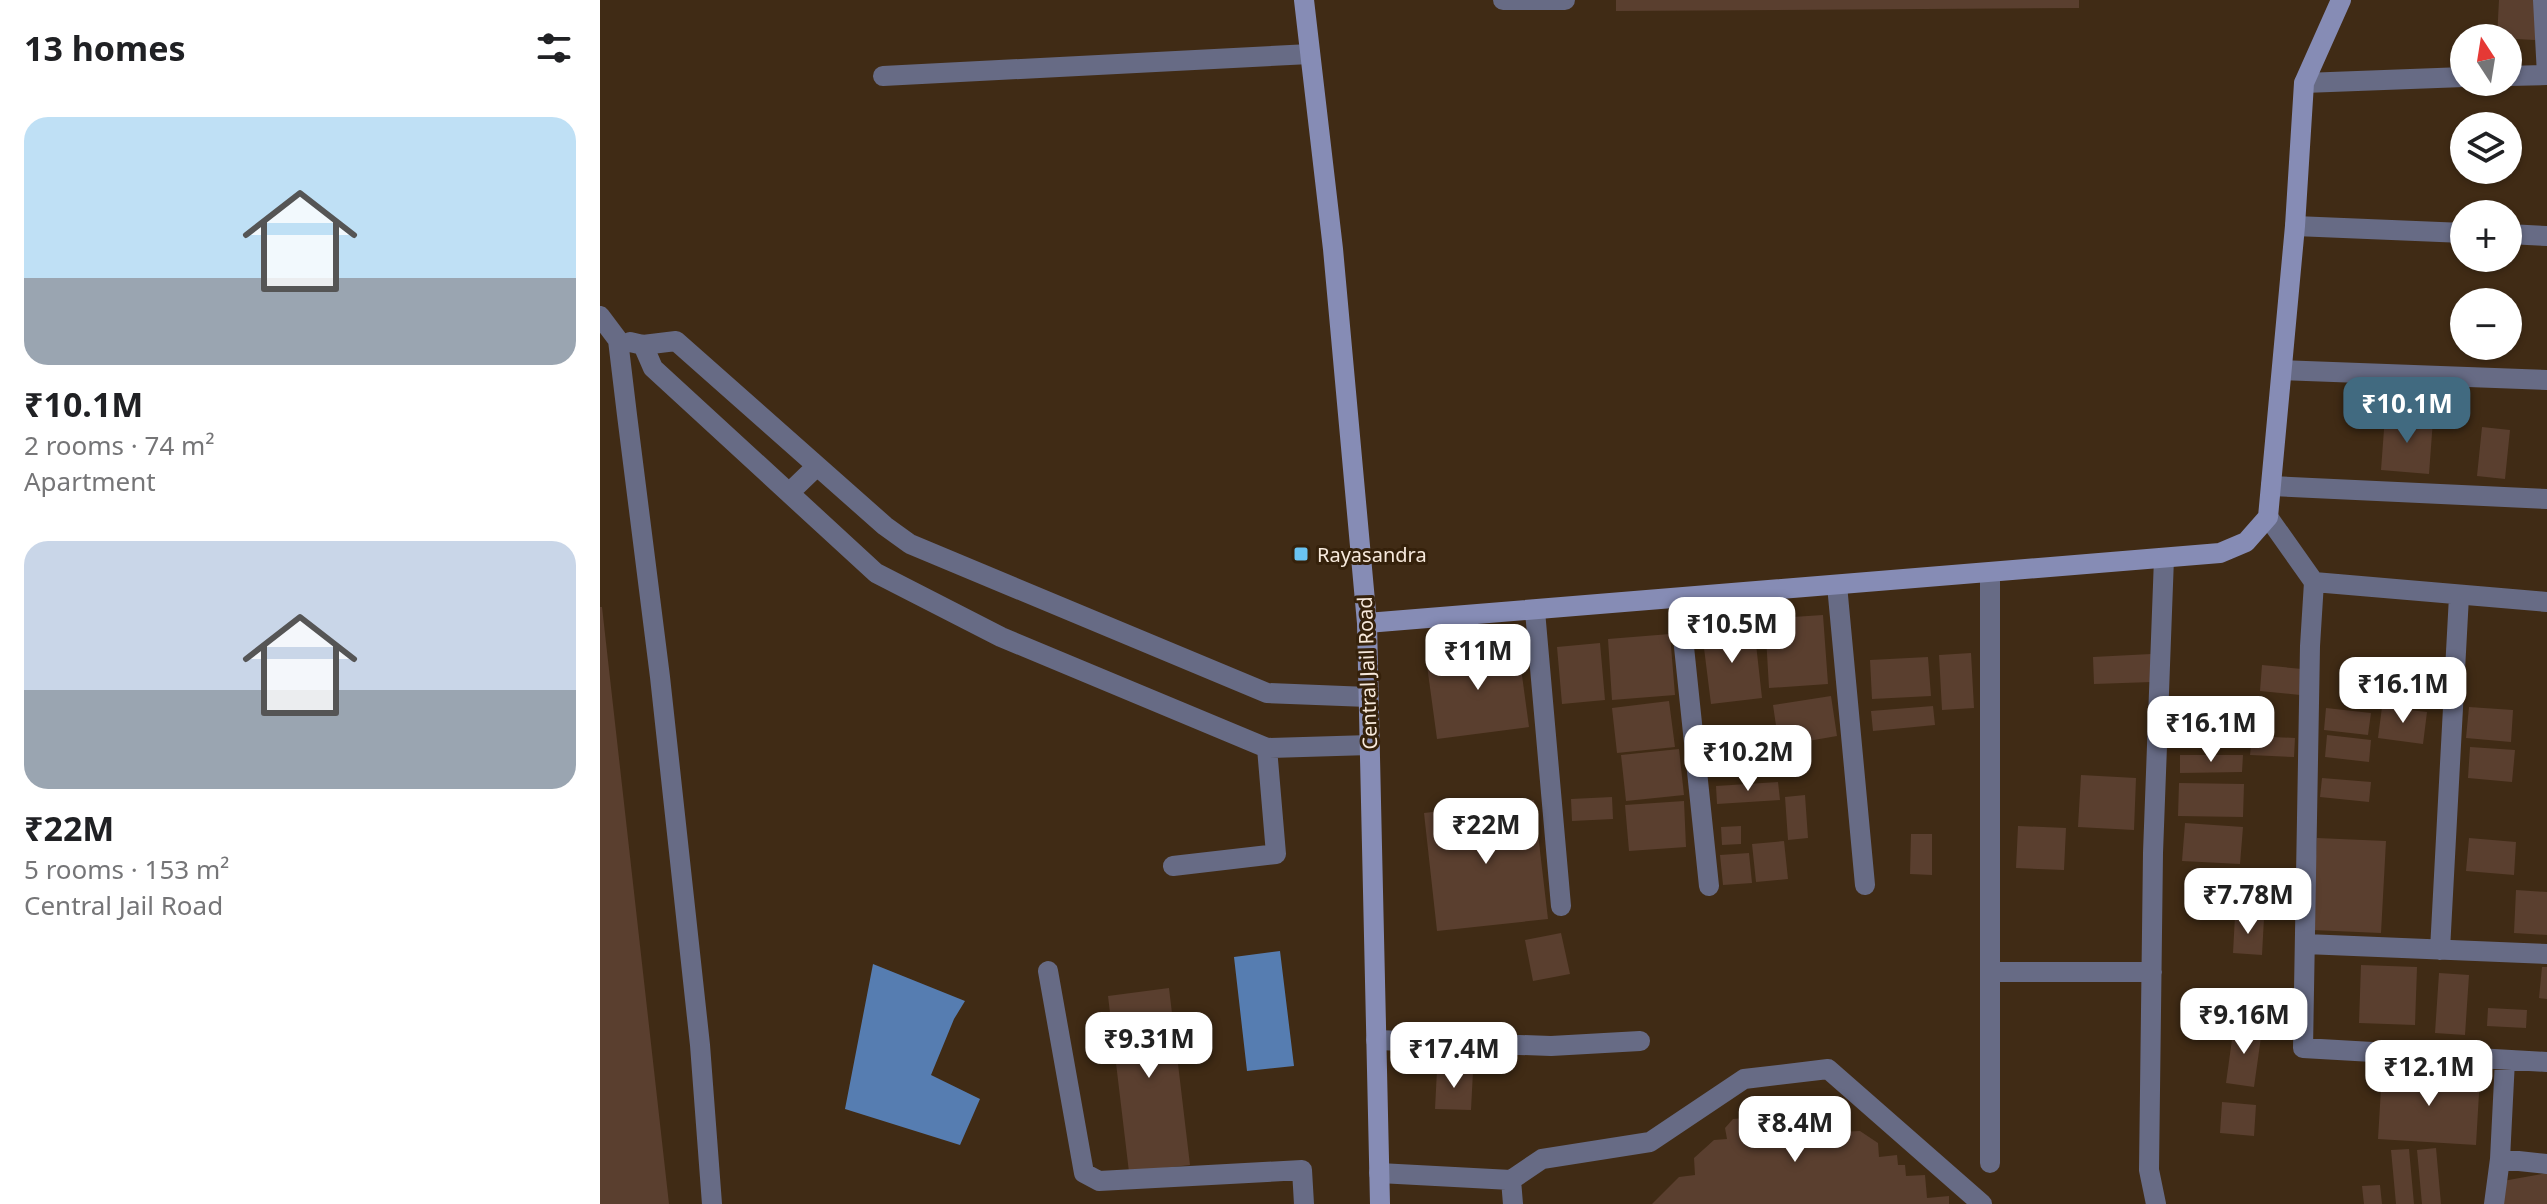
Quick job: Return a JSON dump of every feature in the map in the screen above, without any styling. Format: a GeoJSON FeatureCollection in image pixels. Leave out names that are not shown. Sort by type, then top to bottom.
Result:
{"type":"FeatureCollection","features":[{"type":"Feature","properties":{"kind":"street","name":"Central Jail Road"},"geometry":{"type":"LineString","coordinates":[[1304,0],[1333,249],[1367,623],[1380,1204]]}},
{"type":"Feature","properties":{"kind":"street"},"geometry":{"type":"LineString","coordinates":[[1503,0],[1565,0]]}},
{"type":"Feature","properties":{"kind":"street"},"geometry":{"type":"LineString","coordinates":[[1367,623],[2220,553],[2246,542],[2268,517],[2295,226],[2304,83],[2341,0]]}},
{"type":"Feature","properties":{"kind":"street"},"geometry":{"type":"LineString","coordinates":[[2522,76],[2547,75],[2543,0]]}},
{"type":"Feature","properties":{"kind":"street"},"geometry":{"type":"LineString","coordinates":[[883,76],[1310,54]]}},
{"type":"Feature","properties":{"kind":"street"},"geometry":{"type":"LineString","coordinates":[[2304,83],[2450,78]]}},
{"type":"Feature","properties":{"kind":"street"},"geometry":{"type":"LineString","coordinates":[[2295,226],[2450,232]]}},
{"type":"Feature","properties":{"kind":"street"},"geometry":{"type":"LineString","coordinates":[[2522,235],[2547,236]]}},
{"type":"Feature","properties":{"kind":"street"},"geometry":{"type":"LineString","coordinates":[[600,316],[618,340],[700,1045],[712,1204]]}},
{"type":"Feature","properties":{"kind":"street"},"geometry":{"type":"LineString","coordinates":[[618,340],[643,345],[676,341],[885,526],[910,544],[1267,693],[1368,697]]}},
{"type":"Feature","properties":{"kind":"street"},"geometry":{"type":"LineString","coordinates":[[643,345],[653,368],[876,573],[1001,637],[1267,748],[1370,745]]}},
{"type":"Feature","properties":{"kind":"street"},"geometry":{"type":"LineString","coordinates":[[2282,370],[2547,380]]}},
{"type":"Feature","properties":{"kind":"street"},"geometry":{"type":"LineString","coordinates":[[789,493],[817,466]]}},
{"type":"Feature","properties":{"kind":"street"},"geometry":{"type":"LineString","coordinates":[[2271,486],[2547,499]]}},
{"type":"Feature","properties":{"kind":"street"},"geometry":{"type":"LineString","coordinates":[[2268,517],[2314,582],[2310,646],[2303,1048],[2547,1062]]}},
{"type":"Feature","properties":{"kind":"street"},"geometry":{"type":"LineString","coordinates":[[2156,1204],[2149,1170],[2153,853],[2164,558]]}},
{"type":"Feature","properties":{"kind":"street"},"geometry":{"type":"LineString","coordinates":[[1990,573],[1990,1163]]}},
{"type":"Feature","properties":{"kind":"street"},"geometry":{"type":"LineString","coordinates":[[2314,582],[2547,602]]}},
{"type":"Feature","properties":{"kind":"street"},"geometry":{"type":"LineString","coordinates":[[1837,585],[1865,885]]}},
{"type":"Feature","properties":{"kind":"street"},"geometry":{"type":"LineString","coordinates":[[2440,950],[2459,596]]}},
{"type":"Feature","properties":{"kind":"street"},"geometry":{"type":"LineString","coordinates":[[1679,599],[1709,886]]}},
{"type":"Feature","properties":{"kind":"street"},"geometry":{"type":"LineString","coordinates":[[1535,611],[1561,906]]}},
{"type":"Feature","properties":{"kind":"street"},"geometry":{"type":"LineString","coordinates":[[1173,866],[1276,854],[1267,748]]}},
{"type":"Feature","properties":{"kind":"street"},"geometry":{"type":"LineString","coordinates":[[2305,944],[2547,954]]}},
{"type":"Feature","properties":{"kind":"street"},"geometry":{"type":"LineString","coordinates":[[1048,971],[1084,1173],[1099,1181],[1302,1170],[1304,1204]]}},
{"type":"Feature","properties":{"kind":"street"},"geometry":{"type":"LineString","coordinates":[[1990,972],[2152,972]]}},
{"type":"Feature","properties":{"kind":"street"},"geometry":{"type":"LineString","coordinates":[[1376,1040],[1551,1046],[1640,1041]]}},
{"type":"Feature","properties":{"kind":"street"},"geometry":{"type":"LineString","coordinates":[[2494,1204],[2500,1159],[2505,1060]]}},
{"type":"Feature","properties":{"kind":"street"},"geometry":{"type":"LineString","coordinates":[[1379,1173],[1511,1180],[1542,1159],[1650,1142],[1744,1079],[1828,1069],[1982,1204]]}},
{"type":"Feature","properties":{"kind":"street"},"geometry":{"type":"LineString","coordinates":[[2500,1159],[2547,1164]]}},
{"type":"Feature","properties":{"kind":"street"},"geometry":{"type":"LineString","coordinates":[[1511,1180],[1513,1204]]}},
{"type":"Feature","properties":{"kind":"water"},"geometry":{"type":"Polygon","coordinates":[[[1280,951],[1294,1066],[1247,1071],[1234,957],[1280,951]]]}},
{"type":"Feature","properties":{"kind":"water"},"geometry":{"type":"Polygon","coordinates":[[[873,964],[965,1001],[954,1019],[931,1075],[980,1099],[960,1145],[845,1109],[873,964]]]}},
{"type":"Feature","properties":{"kind":"building"},"geometry":{"type":"Polygon","coordinates":[[[1616,0],[2079,0],[2079,8],[1616,11],[1616,0]]]}},
{"type":"Feature","properties":{"kind":"building"},"geometry":{"type":"Polygon","coordinates":[[[2499,0],[2536,0],[2535,40],[2522,39],[2522,24],[2498,24],[2499,0]]]}},
{"type":"Feature","properties":{"kind":"building"},"geometry":{"type":"Polygon","coordinates":[[[2385,416],[2433,420],[2429,474],[2381,470],[2385,416]]]}},
{"type":"Feature","properties":{"kind":"building"},"geometry":{"type":"Polygon","coordinates":[[[2482,427],[2510,430],[2505,479],[2477,476],[2482,427]]]}},
{"type":"Feature","properties":{"kind":"building"},"geometry":{"type":"Polygon","coordinates":[[[602,607],[669,1204],[600,1204],[602,607]]]}},
{"type":"Feature","properties":{"kind":"building"},"geometry":{"type":"Polygon","coordinates":[[[1823,615],[1828,684],[1769,688],[1765,619],[1823,615]]]}},
{"type":"Feature","properties":{"kind":"building"},"geometry":{"type":"Polygon","coordinates":[[[1754,626],[1762,698],[1711,704],[1702,632],[1754,626]]]}},
{"type":"Feature","properties":{"kind":"building"},"geometry":{"type":"Polygon","coordinates":[[[1670,634],[1675,695],[1612,700],[1608,639],[1670,634]]]}},
{"type":"Feature","properties":{"kind":"building"},"geometry":{"type":"Polygon","coordinates":[[[1600,643],[1605,700],[1562,704],[1557,647],[1600,643]]]}},
{"type":"Feature","properties":{"kind":"building"},"geometry":{"type":"Polygon","coordinates":[[[1518,646],[1529,727],[1437,739],[1426,658],[1518,646]]]}},
{"type":"Feature","properties":{"kind":"building"},"geometry":{"type":"Polygon","coordinates":[[[1971,653],[1974,708],[1942,710],[1939,655],[1971,653]]]}},
{"type":"Feature","properties":{"kind":"building"},"geometry":{"type":"Polygon","coordinates":[[[2151,654],[2152,682],[2094,684],[2093,657],[2151,654]]]}},
{"type":"Feature","properties":{"kind":"building"},"geometry":{"type":"Polygon","coordinates":[[[1928,657],[1931,696],[1872,699],[1870,660],[1928,657]]]}},
{"type":"Feature","properties":{"kind":"building"},"geometry":{"type":"Polygon","coordinates":[[[2262,665],[2302,669],[2300,695],[2260,691],[2262,665]]]}},
{"type":"Feature","properties":{"kind":"building"},"geometry":{"type":"Polygon","coordinates":[[[1831,696],[1837,736],[1779,746],[1773,705],[1831,696]]]}},
{"type":"Feature","properties":{"kind":"building"},"geometry":{"type":"Polygon","coordinates":[[[1669,701],[1675,747],[1617,753],[1612,708],[1669,701]]]}},
{"type":"Feature","properties":{"kind":"building"},"geometry":{"type":"Polygon","coordinates":[[[1933,706],[1935,725],[1873,731],[1871,711],[1933,706]]]}},
{"type":"Feature","properties":{"kind":"building"},"geometry":{"type":"Polygon","coordinates":[[[2382,707],[2427,712],[2423,744],[2378,738],[2382,707]]]}},
{"type":"Feature","properties":{"kind":"building"},"geometry":{"type":"Polygon","coordinates":[[[2469,707],[2513,710],[2511,742],[2466,738],[2469,707]]]}},
{"type":"Feature","properties":{"kind":"building"},"geometry":{"type":"Polygon","coordinates":[[[2326,708],[2371,713],[2368,735],[2324,730],[2326,708]]]}},
{"type":"Feature","properties":{"kind":"building"},"geometry":{"type":"Polygon","coordinates":[[[2327,735],[2371,740],[2369,762],[2325,757],[2327,735]]]}},
{"type":"Feature","properties":{"kind":"building"},"geometry":{"type":"Polygon","coordinates":[[[2252,736],[2295,738],[2294,757],[2250,755],[2252,736]]]}},
{"type":"Feature","properties":{"kind":"building"},"geometry":{"type":"Polygon","coordinates":[[[2470,747],[2515,750],[2512,782],[2468,778],[2470,747]]]}},
{"type":"Feature","properties":{"kind":"building"},"geometry":{"type":"Polygon","coordinates":[[[1679,749],[1684,795],[1626,801],[1621,755],[1679,749]]]}},
{"type":"Feature","properties":{"kind":"building"},"geometry":{"type":"Polygon","coordinates":[[[2180,755],[2243,755],[2242,772],[2180,773],[2180,755]]]}},
{"type":"Feature","properties":{"kind":"building"},"geometry":{"type":"Polygon","coordinates":[[[2081,775],[2136,778],[2134,830],[2078,827],[2081,775]]]}},
{"type":"Feature","properties":{"kind":"building"},"geometry":{"type":"Polygon","coordinates":[[[2322,778],[2371,782],[2369,802],[2320,797],[2322,778]]]}},
{"type":"Feature","properties":{"kind":"building"},"geometry":{"type":"Polygon","coordinates":[[[1778,782],[1780,800],[1717,804],[1716,786],[1778,782]]]}},
{"type":"Feature","properties":{"kind":"building"},"geometry":{"type":"Polygon","coordinates":[[[2179,783],[2244,784],[2243,817],[2178,816],[2179,783]]]}},
{"type":"Feature","properties":{"kind":"building"},"geometry":{"type":"Polygon","coordinates":[[[1805,795],[1808,838],[1788,840],[1785,797],[1805,795]]]}},
{"type":"Feature","properties":{"kind":"building"},"geometry":{"type":"Polygon","coordinates":[[[1612,797],[1613,819],[1572,821],[1571,799],[1612,797]]]}},
{"type":"Feature","properties":{"kind":"building"},"geometry":{"type":"Polygon","coordinates":[[[1534,800],[1548,919],[1437,931],[1424,813],[1534,800]]]}},
{"type":"Feature","properties":{"kind":"building"},"geometry":{"type":"Polygon","coordinates":[[[1684,801],[1686,847],[1629,851],[1625,805],[1684,801]]]}},
{"type":"Feature","properties":{"kind":"building"},"geometry":{"type":"Polygon","coordinates":[[[2185,823],[2243,827],[2240,864],[2182,861],[2185,823]]]}},
{"type":"Feature","properties":{"kind":"building"},"geometry":{"type":"Polygon","coordinates":[[[1741,826],[1741,844],[1722,845],[1721,827],[1741,826]]]}},
{"type":"Feature","properties":{"kind":"building"},"geometry":{"type":"Polygon","coordinates":[[[2018,826],[2066,828],[2064,870],[2016,868],[2018,826]]]}},
{"type":"Feature","properties":{"kind":"building"},"geometry":{"type":"Polygon","coordinates":[[[1911,834],[1932,834],[1932,875],[1910,874],[1911,834]]]}},
{"type":"Feature","properties":{"kind":"building"},"geometry":{"type":"Polygon","coordinates":[[[2317,838],[2386,841],[2381,933],[2312,930],[2317,838]]]}},
{"type":"Feature","properties":{"kind":"building"},"geometry":{"type":"Polygon","coordinates":[[[2469,838],[2516,842],[2514,875],[2466,871],[2469,838]]]}},
{"type":"Feature","properties":{"kind":"building"},"geometry":{"type":"Polygon","coordinates":[[[1784,841],[1788,879],[1756,882],[1752,844],[1784,841]]]}},
{"type":"Feature","properties":{"kind":"building"},"geometry":{"type":"Polygon","coordinates":[[[1749,853],[1752,883],[1723,885],[1720,855],[1749,853]]]}},
{"type":"Feature","properties":{"kind":"building"},"geometry":{"type":"Polygon","coordinates":[[[2516,890],[2547,892],[2547,935],[2514,933],[2516,890]]]}},
{"type":"Feature","properties":{"kind":"building"},"geometry":{"type":"Polygon","coordinates":[[[2235,916],[2264,918],[2262,955],[2233,953],[2235,916]]]}},
{"type":"Feature","properties":{"kind":"building"},"geometry":{"type":"Polygon","coordinates":[[[1561,933],[1570,974],[1533,981],[1525,940],[1561,933]]]}},
{"type":"Feature","properties":{"kind":"building"},"geometry":{"type":"Polygon","coordinates":[[[2361,965],[2417,967],[2415,1025],[2359,1023],[2361,965]]]}},
{"type":"Feature","properties":{"kind":"building"},"geometry":{"type":"Polygon","coordinates":[[[2542,967],[2547,967],[2547,999],[2539,998],[2542,967]]]}},
{"type":"Feature","properties":{"kind":"building"},"geometry":{"type":"Polygon","coordinates":[[[2439,973],[2469,975],[2465,1035],[2435,1033],[2439,973]]]}},
{"type":"Feature","properties":{"kind":"building"},"geometry":{"type":"Polygon","coordinates":[[[1169,988],[1190,1165],[1129,1172],[1108,996],[1169,988]]]}},
{"type":"Feature","properties":{"kind":"building"},"geometry":{"type":"Polygon","coordinates":[[[2234,1002],[2286,1007],[2284,1025],[2232,1020],[2234,1002]]]}},
{"type":"Feature","properties":{"kind":"building"},"geometry":{"type":"Polygon","coordinates":[[[2488,1008],[2527,1010],[2526,1028],[2487,1026],[2488,1008]]]}},
{"type":"Feature","properties":{"kind":"building"},"geometry":{"type":"Polygon","coordinates":[[[2234,1025],[2262,1030],[2254,1087],[2226,1083],[2234,1025]]]}},
{"type":"Feature","properties":{"kind":"building"},"geometry":{"type":"Polygon","coordinates":[[[1437,1070],[1473,1071],[1471,1110],[1435,1109],[1437,1070]]]}},
{"type":"Feature","properties":{"kind":"building"},"geometry":{"type":"Polygon","coordinates":[[[2382,1072],[2480,1076],[2476,1145],[2378,1139],[2382,1072]]]}},
{"type":"Feature","properties":{"kind":"building"},"geometry":{"type":"Polygon","coordinates":[[[1821,1098],[1822,1114],[1836,1113],[1837,1132],[1860,1131],[1878,1143],[1879,1157],[1897,1155],[1898,1165],[1905,1165],[1906,1176],[1925,1175],[1927,1198],[1949,1196],[1949,1204],[1652,1204],[1679,1177],[1695,1175],[1694,1158],[1714,1140],[1727,1139],[1725,1128],[1733,1119],[1746,1118],[1744,1104],[1821,1098]]]}},
{"type":"Feature","properties":{"kind":"building"},"geometry":{"type":"Polygon","coordinates":[[[2222,1102],[2256,1105],[2254,1136],[2220,1133],[2222,1102]]]}},
{"type":"Feature","properties":{"kind":"building"},"geometry":{"type":"Polygon","coordinates":[[[2436,1148],[2441,1204],[2422,1204],[2417,1150],[2436,1148]]]}},
{"type":"Feature","properties":{"kind":"building"},"geometry":{"type":"Polygon","coordinates":[[[2409,1149],[2414,1204],[2396,1204],[2391,1150],[2409,1149]]]}},
{"type":"Feature","properties":{"kind":"building"},"geometry":{"type":"Polygon","coordinates":[[[2547,1173],[2547,1204],[2504,1204],[2503,1181],[2547,1173]]]}},
{"type":"Feature","properties":{"kind":"building"},"geometry":{"type":"Polygon","coordinates":[[[2380,1185],[2382,1204],[2364,1204],[2362,1186],[2380,1185]]]}},
{"type":"Feature","properties":{"kind":"place","name":"Rayasandra"},"geometry":{"type":"Point","coordinates":[1301,554]}}]}
